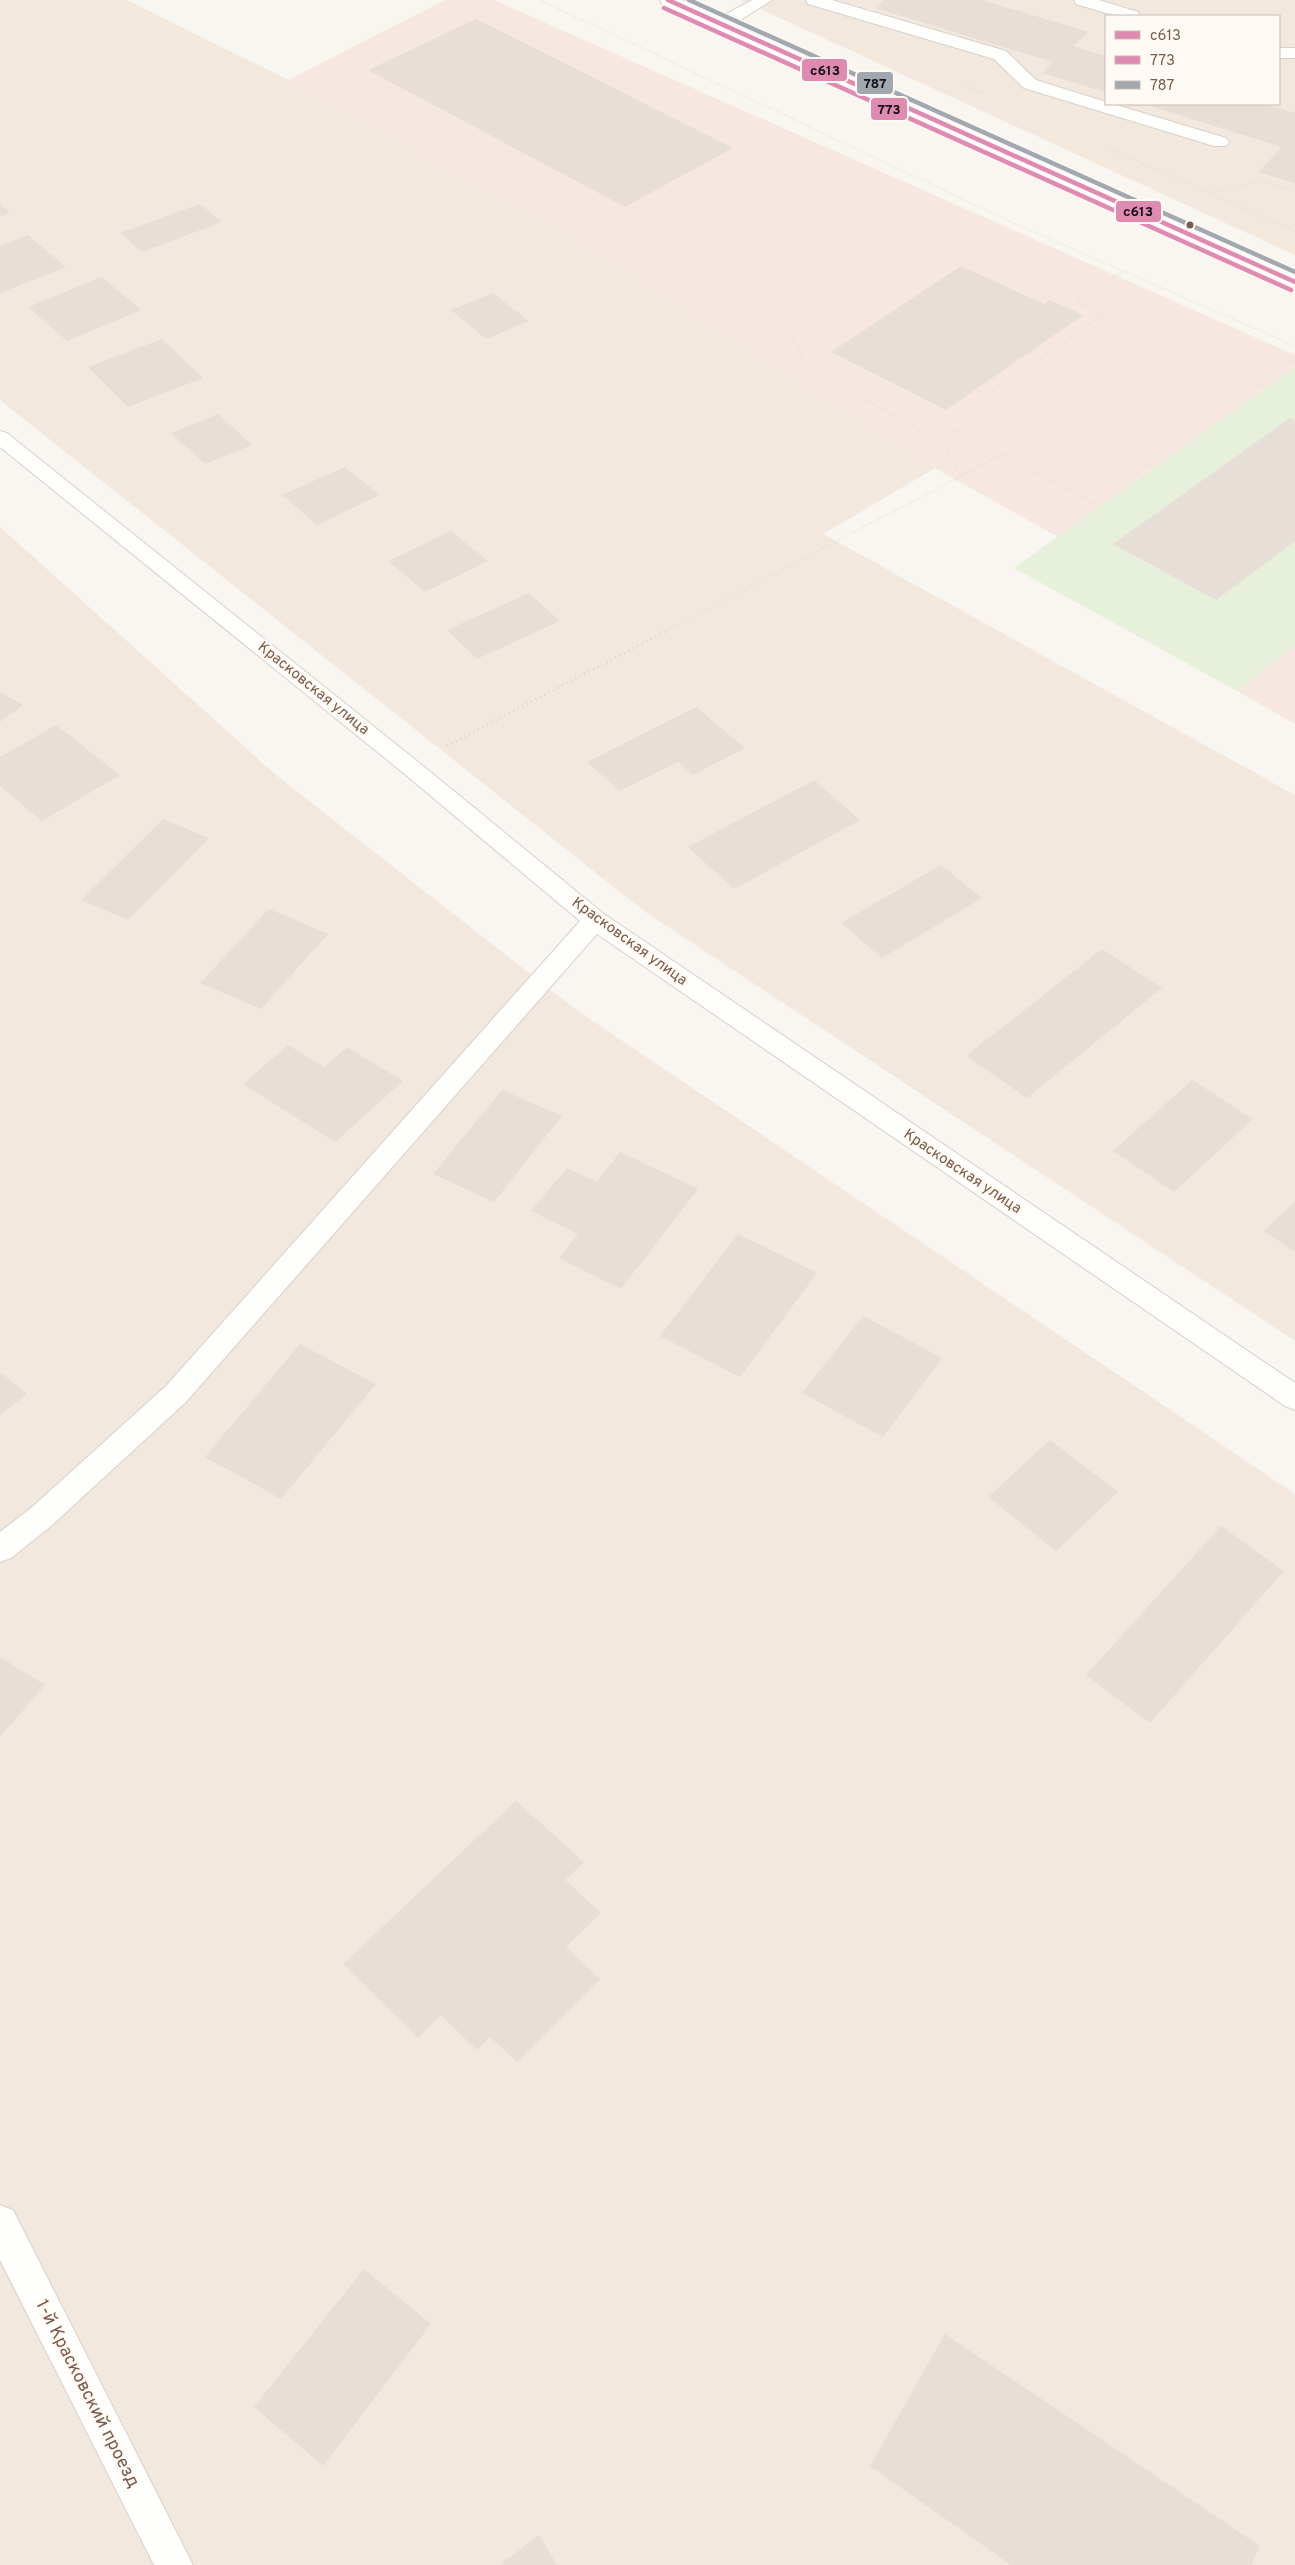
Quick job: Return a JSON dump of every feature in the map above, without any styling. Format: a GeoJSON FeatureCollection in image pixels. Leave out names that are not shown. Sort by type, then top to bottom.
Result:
{"type":"FeatureCollection","features":[{"type":"Feature","properties":{"kind":"street"},"geometry":{"type":"LineString","coordinates":[[668,0],[1295,282]]}},
{"type":"Feature","properties":{"kind":"street"},"geometry":{"type":"LineString","coordinates":[[721,24],[764,0]]}},
{"type":"Feature","properties":{"kind":"street"},"geometry":{"type":"LineString","coordinates":[[814,0],[1000,56],[1030,84],[1220,142]]}},
{"type":"Feature","properties":{"kind":"street"},"geometry":{"type":"LineString","coordinates":[[1082,0],[1129,15]]}},
{"type":"Feature","properties":{"kind":"street"},"geometry":{"type":"LineString","coordinates":[[1280,53],[1295,53]]}},
{"type":"Feature","properties":{"kind":"street","name":"Красковская улица"},"geometry":{"type":"LineString","coordinates":[[0,437],[409,766],[595,920],[1295,1398]]}},
{"type":"Feature","properties":{"kind":"street"},"geometry":{"type":"LineString","coordinates":[[0,1549],[41,1518],[176,1394],[595,920]]}},
{"type":"Feature","properties":{"kind":"street","name":"1-й Красковский проезд"},"geometry":{"type":"LineString","coordinates":[[0,2223],[174,2565]]}},
{"type":"Feature","properties":{"kind":"path"},"geometry":{"type":"LineString","coordinates":[[540,0],[1020,226],[1295,346]]}},
{"type":"Feature","properties":{"kind":"path"},"geometry":{"type":"LineString","coordinates":[[1208,193],[1261,181],[1295,191]]}},
{"type":"Feature","properties":{"kind":"path"},"geometry":{"type":"LineString","coordinates":[[1123,271],[1077,301],[1102,315],[945,424],[1095,503],[1295,359]]}},
{"type":"Feature","properties":{"kind":"path"},"geometry":{"type":"LineString","coordinates":[[790,335],[806,365],[944,445],[962,476]]}},
{"type":"Feature","properties":{"kind":"path"},"geometry":{"type":"LineString","coordinates":[[440,750],[1002,454]]}},
{"type":"Feature","properties":{"kind":"shaded area"},"geometry":{"type":"Polygon","coordinates":[[[0,0],[127,0],[288,80],[578,239],[935,468],[823,534],[1295,795],[1295,1341],[644,911],[0,400],[0,0]]]}},
{"type":"Feature","properties":{"kind":"shaded area"},"geometry":{"type":"Polygon","coordinates":[[[445,0],[494,0],[1295,355],[1295,367],[1058,537],[935,468],[578,239],[288,80],[445,0]]]}},
{"type":"Feature","properties":{"kind":"shaded area"},"geometry":{"type":"Polygon","coordinates":[[[741,0],[1295,0],[1295,255],[741,0]]]}},
{"type":"Feature","properties":{"kind":"shaded area"},"geometry":{"type":"Polygon","coordinates":[[[0,527],[276,775],[575,1009],[1295,1494],[1295,2565],[0,2565],[0,527]]]}},
{"type":"Feature","properties":{"kind":"shaded area"},"geometry":{"type":"Polygon","coordinates":[[[1295,645],[1295,724],[1237,691],[1295,645]]]}},
{"type":"Feature","properties":{"kind":"green space"},"geometry":{"type":"Polygon","coordinates":[[[1295,367],[1295,645],[1237,691],[1014,568],[1295,367]]]}},
{"type":"Feature","properties":{"kind":"building"},"geometry":{"type":"Polygon","coordinates":[[[884,0],[981,0],[1089,32],[1073,46],[1105,56],[1105,92],[1042,73],[1053,62],[875,8],[884,0]]]}},
{"type":"Feature","properties":{"kind":"building"},"geometry":{"type":"Polygon","coordinates":[[[476,19],[733,148],[625,207],[368,70],[476,19]]]}},
{"type":"Feature","properties":{"kind":"building"},"geometry":{"type":"Polygon","coordinates":[[[1147,105],[1267,105],[1295,113],[1295,183],[1258,172],[1282,147],[1147,105]]]}},
{"type":"Feature","properties":{"kind":"building"},"geometry":{"type":"Polygon","coordinates":[[[0,204],[10,213],[0,216],[0,204]]]}},
{"type":"Feature","properties":{"kind":"building"},"geometry":{"type":"Polygon","coordinates":[[[200,204],[222,222],[142,252],[120,233],[200,204]]]}},
{"type":"Feature","properties":{"kind":"building"},"geometry":{"type":"Polygon","coordinates":[[[28,235],[66,267],[0,293],[0,246],[28,235]]]}},
{"type":"Feature","properties":{"kind":"building"},"geometry":{"type":"Polygon","coordinates":[[[961,266],[1044,304],[1050,300],[1083,315],[946,410],[831,352],[961,266]]]}},
{"type":"Feature","properties":{"kind":"building"},"geometry":{"type":"Polygon","coordinates":[[[102,277],[141,310],[67,341],[28,307],[102,277]]]}},
{"type":"Feature","properties":{"kind":"building"},"geometry":{"type":"Polygon","coordinates":[[[493,293],[529,321],[486,339],[451,310],[493,293]]]}},
{"type":"Feature","properties":{"kind":"building"},"geometry":{"type":"Polygon","coordinates":[[[162,339],[203,378],[128,407],[88,367],[162,339]]]}},
{"type":"Feature","properties":{"kind":"building"},"geometry":{"type":"Polygon","coordinates":[[[218,414],[252,445],[205,464],[171,433],[218,414]]]}},
{"type":"Feature","properties":{"kind":"building"},"geometry":{"type":"Polygon","coordinates":[[[1290,418],[1295,421],[1295,541],[1216,600],[1113,544],[1290,418]]]}},
{"type":"Feature","properties":{"kind":"building"},"geometry":{"type":"Polygon","coordinates":[[[345,467],[380,495],[317,525],[282,495],[345,467]]]}},
{"type":"Feature","properties":{"kind":"building"},"geometry":{"type":"Polygon","coordinates":[[[451,531],[488,561],[425,592],[388,561],[451,531]]]}},
{"type":"Feature","properties":{"kind":"building"},"geometry":{"type":"Polygon","coordinates":[[[529,593],[560,621],[477,659],[447,630],[529,593]]]}},
{"type":"Feature","properties":{"kind":"building"},"geometry":{"type":"Polygon","coordinates":[[[0,692],[23,705],[0,722],[0,692]]]}},
{"type":"Feature","properties":{"kind":"building"},"geometry":{"type":"Polygon","coordinates":[[[696,707],[745,748],[693,775],[678,762],[620,791],[587,762],[696,707]]]}},
{"type":"Feature","properties":{"kind":"building"},"geometry":{"type":"Polygon","coordinates":[[[56,725],[120,775],[42,821],[0,786],[0,757],[56,725]]]}},
{"type":"Feature","properties":{"kind":"building"},"geometry":{"type":"Polygon","coordinates":[[[814,780],[860,820],[734,889],[688,847],[814,780]]]}},
{"type":"Feature","properties":{"kind":"building"},"geometry":{"type":"Polygon","coordinates":[[[163,819],[209,838],[128,920],[81,900],[163,819]]]}},
{"type":"Feature","properties":{"kind":"building"},"geometry":{"type":"Polygon","coordinates":[[[941,865],[982,898],[882,958],[841,923],[941,865]]]}},
{"type":"Feature","properties":{"kind":"building"},"geometry":{"type":"Polygon","coordinates":[[[269,909],[328,934],[261,1009],[200,983],[269,909]]]}},
{"type":"Feature","properties":{"kind":"building"},"geometry":{"type":"Polygon","coordinates":[[[1102,949],[1162,988],[1027,1098],[966,1056],[1102,949]]]}},
{"type":"Feature","properties":{"kind":"building"},"geometry":{"type":"Polygon","coordinates":[[[288,1045],[324,1067],[347,1047],[403,1081],[335,1142],[243,1084],[288,1045]]]}},
{"type":"Feature","properties":{"kind":"building"},"geometry":{"type":"Polygon","coordinates":[[[1192,1080],[1253,1119],[1174,1192],[1113,1151],[1192,1080]]]}},
{"type":"Feature","properties":{"kind":"building"},"geometry":{"type":"Polygon","coordinates":[[[502,1090],[562,1116],[494,1202],[433,1174],[502,1090]]]}},
{"type":"Feature","properties":{"kind":"building"},"geometry":{"type":"Polygon","coordinates":[[[620,1152],[698,1189],[621,1289],[559,1258],[578,1234],[531,1211],[567,1168],[597,1182],[620,1152]]]}},
{"type":"Feature","properties":{"kind":"building"},"geometry":{"type":"Polygon","coordinates":[[[1295,1201],[1295,1252],[1264,1231],[1295,1201]]]}},
{"type":"Feature","properties":{"kind":"building"},"geometry":{"type":"Polygon","coordinates":[[[738,1234],[817,1273],[740,1377],[660,1336],[738,1234]]]}},
{"type":"Feature","properties":{"kind":"building"},"geometry":{"type":"Polygon","coordinates":[[[863,1316],[942,1358],[883,1437],[802,1393],[863,1316]]]}},
{"type":"Feature","properties":{"kind":"building"},"geometry":{"type":"Polygon","coordinates":[[[300,1344],[376,1384],[281,1499],[205,1457],[300,1344]]]}},
{"type":"Feature","properties":{"kind":"building"},"geometry":{"type":"Polygon","coordinates":[[[0,1372],[27,1394],[0,1415],[0,1372]]]}},
{"type":"Feature","properties":{"kind":"building"},"geometry":{"type":"Polygon","coordinates":[[[1050,1440],[1118,1492],[1056,1551],[988,1497],[1050,1440]]]}},
{"type":"Feature","properties":{"kind":"building"},"geometry":{"type":"Polygon","coordinates":[[[1221,1526],[1284,1571],[1150,1723],[1086,1675],[1221,1526]]]}},
{"type":"Feature","properties":{"kind":"building"},"geometry":{"type":"Polygon","coordinates":[[[0,1657],[45,1685],[0,1737],[0,1657]]]}},
{"type":"Feature","properties":{"kind":"building"},"geometry":{"type":"Polygon","coordinates":[[[516,1801],[584,1862],[565,1880],[601,1913],[566,1947],[600,1979],[517,2062],[490,2037],[477,2050],[441,2015],[418,2038],[343,1964],[516,1801]]]}},
{"type":"Feature","properties":{"kind":"building"},"geometry":{"type":"Polygon","coordinates":[[[364,2269],[431,2324],[323,2466],[254,2407],[364,2269]]]}},
{"type":"Feature","properties":{"kind":"building"},"geometry":{"type":"Polygon","coordinates":[[[945,2334],[1260,2546],[1251,2565],[1011,2565],[870,2466],[945,2334]]]}},
{"type":"Feature","properties":{"kind":"building"},"geometry":{"type":"Polygon","coordinates":[[[539,2535],[557,2565],[500,2565],[539,2535]]]}},
{"type":"Feature","properties":{"kind":"transit line","name":"с613"},"geometry":{"type":"LineString","coordinates":[[668,0],[1295,282]]}},
{"type":"Feature","properties":{"kind":"transit line","name":"787"},"geometry":{"type":"LineString","coordinates":[[689,0],[1295,272]]}},
{"type":"Feature","properties":{"kind":"transit line","name":"773"},"geometry":{"type":"LineString","coordinates":[[664,8],[1291,290]]}}]}
